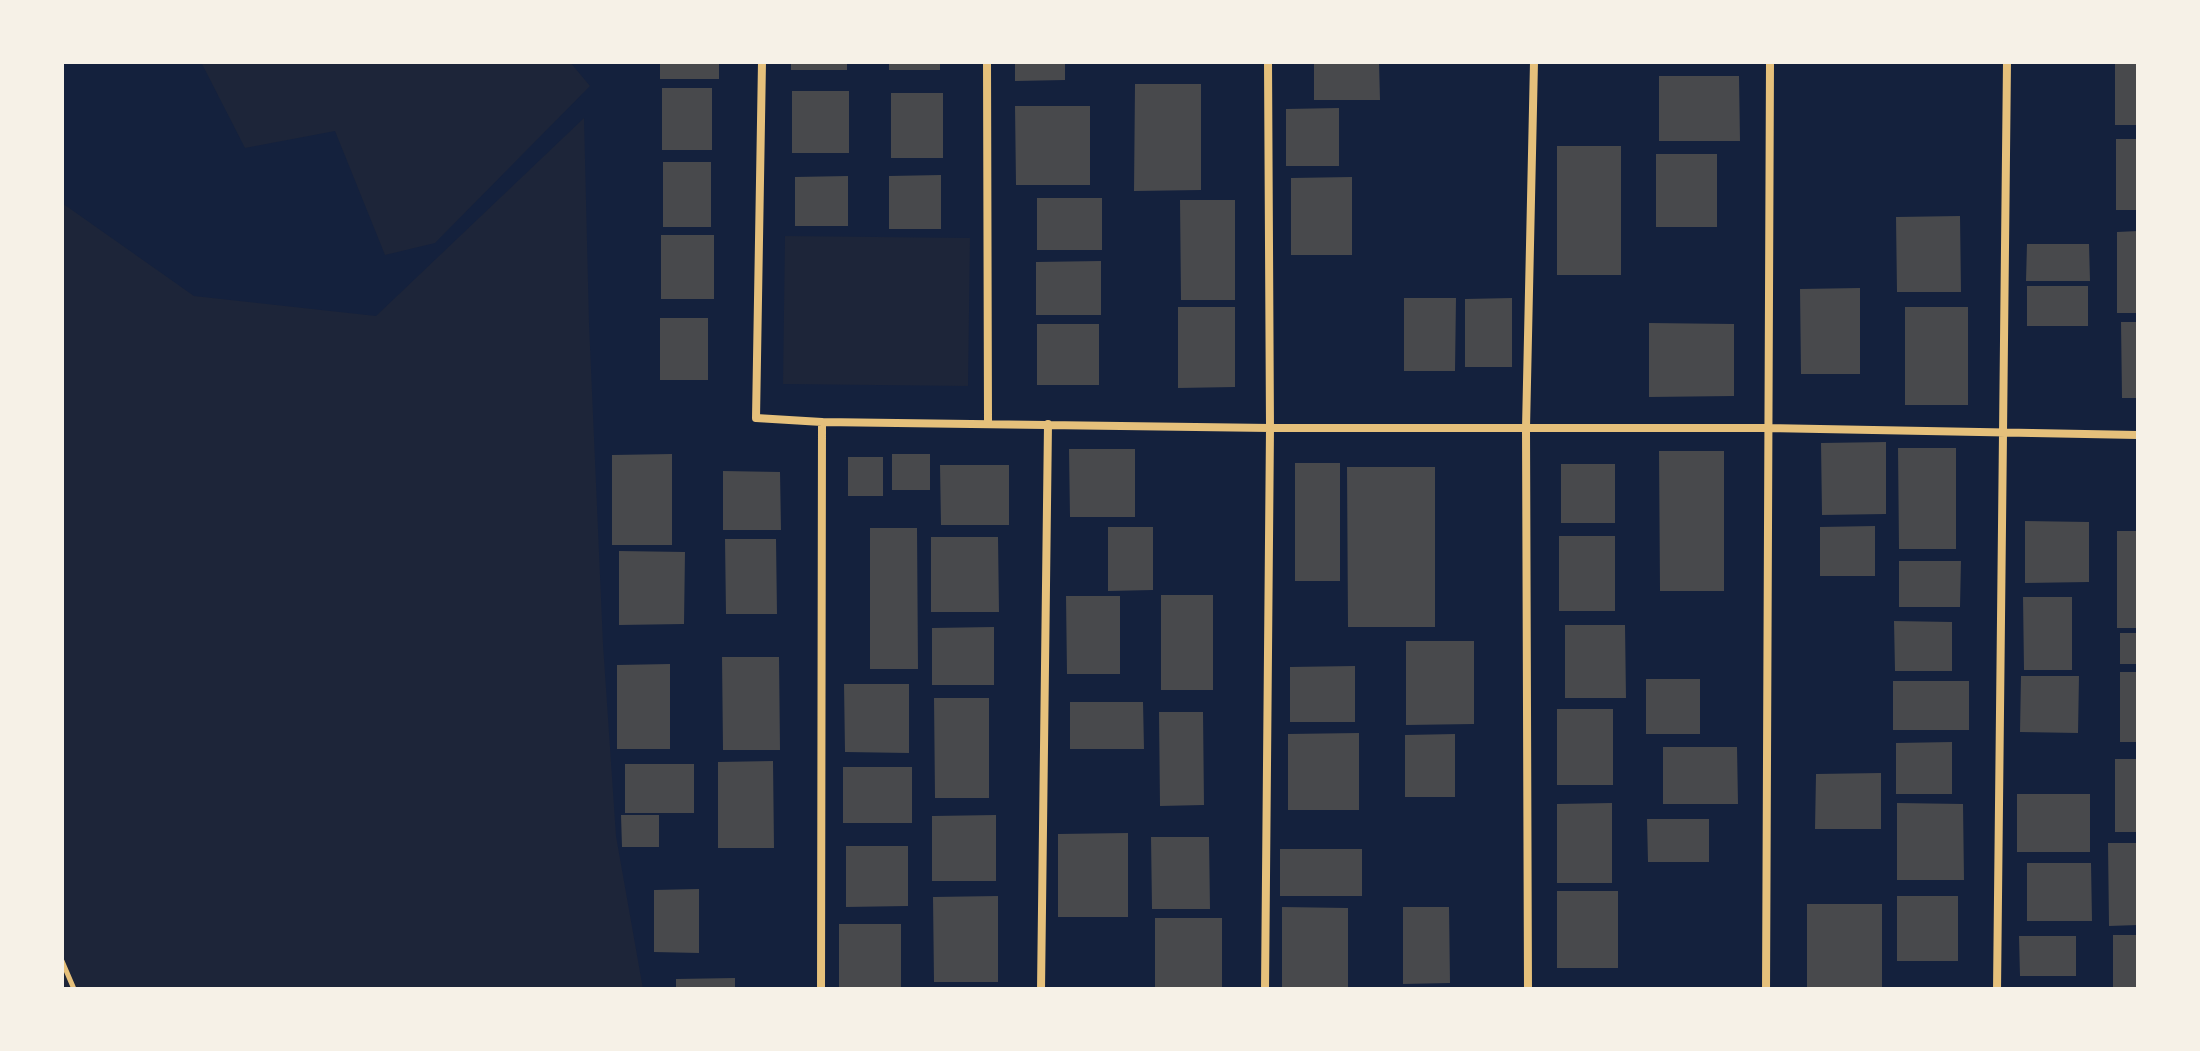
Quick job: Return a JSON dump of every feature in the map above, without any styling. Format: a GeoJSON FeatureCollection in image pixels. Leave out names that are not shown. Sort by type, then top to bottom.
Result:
{"type":"FeatureCollection","features":[{"type":"Feature","properties":{"kind":"street"},"geometry":{"type":"LineString","coordinates":[[762,62],[756,418],[822,422],[1270,428],[1767,428],[2138,435]]}},
{"type":"Feature","properties":{"kind":"street"},"geometry":{"type":"LineString","coordinates":[[987,62],[988,424]]}},
{"type":"Feature","properties":{"kind":"street"},"geometry":{"type":"LineString","coordinates":[[1265,989],[1270,428],[1268,62]]}},
{"type":"Feature","properties":{"kind":"street"},"geometry":{"type":"LineString","coordinates":[[1528,989],[1526,428],[1534,62]]}},
{"type":"Feature","properties":{"kind":"street"},"geometry":{"type":"LineString","coordinates":[[1766,989],[1770,62]]}},
{"type":"Feature","properties":{"kind":"street"},"geometry":{"type":"LineString","coordinates":[[1997,989],[2007,62]]}},
{"type":"Feature","properties":{"kind":"street"},"geometry":{"type":"LineString","coordinates":[[821,989],[822,422]]}},
{"type":"Feature","properties":{"kind":"street"},"geometry":{"type":"LineString","coordinates":[[1041,989],[1048,424]]}},
{"type":"Feature","properties":{"kind":"path"},"geometry":{"type":"LineString","coordinates":[[62,961],[74,989]]}},
{"type":"Feature","properties":{"kind":"shaded area"},"geometry":{"type":"Polygon","coordinates":[[[201,62],[570,62],[590,86],[435,243],[385,255],[335,131],[245,148],[201,62]]]}},
{"type":"Feature","properties":{"kind":"shaded area"},"geometry":{"type":"Polygon","coordinates":[[[584,118],[589,323],[603,644],[616,836],[643,989],[62,989],[62,203],[194,296],[376,316],[584,118]]]}},
{"type":"Feature","properties":{"kind":"shaded area"},"geometry":{"type":"Polygon","coordinates":[[[785,236],[970,238],[968,386],[783,384],[785,236]]]}},
{"type":"Feature","properties":{"kind":"building"},"geometry":{"type":"Polygon","coordinates":[[[660,62],[719,62],[719,79],[660,79],[660,62]]]}},
{"type":"Feature","properties":{"kind":"building"},"geometry":{"type":"Polygon","coordinates":[[[791,62],[847,62],[847,70],[791,70],[791,62]]]}},
{"type":"Feature","properties":{"kind":"building"},"geometry":{"type":"Polygon","coordinates":[[[889,62],[940,62],[940,70],[889,70],[889,62]]]}},
{"type":"Feature","properties":{"kind":"building"},"geometry":{"type":"Polygon","coordinates":[[[1015,62],[1065,62],[1065,80],[1015,81],[1015,62]]]}},
{"type":"Feature","properties":{"kind":"building"},"geometry":{"type":"Polygon","coordinates":[[[1314,62],[1379,62],[1380,100],[1314,100],[1314,62]]]}},
{"type":"Feature","properties":{"kind":"building"},"geometry":{"type":"Polygon","coordinates":[[[2115,62],[2138,62],[2138,125],[2115,125],[2115,62]]]}},
{"type":"Feature","properties":{"kind":"building"},"geometry":{"type":"Polygon","coordinates":[[[1659,76],[1739,76],[1740,141],[1659,141],[1659,76]]]}},
{"type":"Feature","properties":{"kind":"building"},"geometry":{"type":"Polygon","coordinates":[[[1135,84],[1201,84],[1201,190],[1134,191],[1135,84]]]}},
{"type":"Feature","properties":{"kind":"building"},"geometry":{"type":"Polygon","coordinates":[[[662,88],[712,88],[712,150],[662,150],[662,88]]]}},
{"type":"Feature","properties":{"kind":"building"},"geometry":{"type":"Polygon","coordinates":[[[792,91],[849,91],[849,153],[792,153],[792,91]]]}},
{"type":"Feature","properties":{"kind":"building"},"geometry":{"type":"Polygon","coordinates":[[[891,93],[943,93],[943,158],[891,158],[891,93]]]}},
{"type":"Feature","properties":{"kind":"building"},"geometry":{"type":"Polygon","coordinates":[[[1015,106],[1090,106],[1090,185],[1016,185],[1015,106]]]}},
{"type":"Feature","properties":{"kind":"building"},"geometry":{"type":"Polygon","coordinates":[[[1339,108],[1339,166],[1286,166],[1286,109],[1339,108]]]}},
{"type":"Feature","properties":{"kind":"building"},"geometry":{"type":"Polygon","coordinates":[[[2116,139],[2138,139],[2138,210],[2116,210],[2116,139]]]}},
{"type":"Feature","properties":{"kind":"building"},"geometry":{"type":"Polygon","coordinates":[[[1557,146],[1621,146],[1621,275],[1557,275],[1557,146]]]}},
{"type":"Feature","properties":{"kind":"building"},"geometry":{"type":"Polygon","coordinates":[[[1656,154],[1717,154],[1717,227],[1656,227],[1656,154]]]}},
{"type":"Feature","properties":{"kind":"building"},"geometry":{"type":"Polygon","coordinates":[[[663,162],[711,162],[711,227],[663,227],[663,162]]]}},
{"type":"Feature","properties":{"kind":"building"},"geometry":{"type":"Polygon","coordinates":[[[941,175],[941,229],[889,229],[889,176],[941,175]]]}},
{"type":"Feature","properties":{"kind":"building"},"geometry":{"type":"Polygon","coordinates":[[[848,176],[848,226],[795,226],[795,177],[848,176]]]}},
{"type":"Feature","properties":{"kind":"building"},"geometry":{"type":"Polygon","coordinates":[[[1352,177],[1352,255],[1291,255],[1291,178],[1352,177]]]}},
{"type":"Feature","properties":{"kind":"building"},"geometry":{"type":"Polygon","coordinates":[[[1037,198],[1102,198],[1102,250],[1037,250],[1037,198]]]}},
{"type":"Feature","properties":{"kind":"building"},"geometry":{"type":"Polygon","coordinates":[[[1180,200],[1235,200],[1235,300],[1181,300],[1180,200]]]}},
{"type":"Feature","properties":{"kind":"building"},"geometry":{"type":"Polygon","coordinates":[[[1960,216],[1961,292],[1897,292],[1896,217],[1960,216]]]}},
{"type":"Feature","properties":{"kind":"building"},"geometry":{"type":"Polygon","coordinates":[[[2138,231],[2138,313],[2117,313],[2117,232],[2138,231]]]}},
{"type":"Feature","properties":{"kind":"building"},"geometry":{"type":"Polygon","coordinates":[[[661,235],[714,235],[714,299],[661,299],[661,235]]]}},
{"type":"Feature","properties":{"kind":"building"},"geometry":{"type":"Polygon","coordinates":[[[2027,244],[2089,244],[2090,281],[2026,281],[2027,244]]]}},
{"type":"Feature","properties":{"kind":"building"},"geometry":{"type":"Polygon","coordinates":[[[1101,261],[1101,315],[1036,315],[1036,262],[1101,261]]]}},
{"type":"Feature","properties":{"kind":"building"},"geometry":{"type":"Polygon","coordinates":[[[2027,286],[2088,286],[2088,326],[2027,326],[2027,286]]]}},
{"type":"Feature","properties":{"kind":"building"},"geometry":{"type":"Polygon","coordinates":[[[1860,288],[1860,374],[1801,374],[1800,289],[1860,288]]]}},
{"type":"Feature","properties":{"kind":"building"},"geometry":{"type":"Polygon","coordinates":[[[1404,298],[1456,298],[1455,371],[1404,371],[1404,298]]]}},
{"type":"Feature","properties":{"kind":"building"},"geometry":{"type":"Polygon","coordinates":[[[1512,298],[1512,367],[1465,367],[1465,299],[1512,298]]]}},
{"type":"Feature","properties":{"kind":"building"},"geometry":{"type":"Polygon","coordinates":[[[1178,307],[1235,307],[1235,387],[1178,388],[1178,307]]]}},
{"type":"Feature","properties":{"kind":"building"},"geometry":{"type":"Polygon","coordinates":[[[1905,307],[1968,307],[1968,405],[1905,405],[1905,307]]]}},
{"type":"Feature","properties":{"kind":"building"},"geometry":{"type":"Polygon","coordinates":[[[660,318],[708,318],[708,380],[660,380],[660,318]]]}},
{"type":"Feature","properties":{"kind":"building"},"geometry":{"type":"Polygon","coordinates":[[[2121,322],[2138,322],[2138,398],[2122,398],[2121,322]]]}},
{"type":"Feature","properties":{"kind":"building"},"geometry":{"type":"Polygon","coordinates":[[[1649,323],[1734,324],[1734,396],[1649,397],[1649,323]]]}},
{"type":"Feature","properties":{"kind":"building"},"geometry":{"type":"Polygon","coordinates":[[[1037,324],[1099,324],[1099,385],[1037,385],[1037,324]]]}},
{"type":"Feature","properties":{"kind":"building"},"geometry":{"type":"Polygon","coordinates":[[[1886,442],[1886,514],[1822,515],[1821,443],[1886,442]]]}},
{"type":"Feature","properties":{"kind":"building"},"geometry":{"type":"Polygon","coordinates":[[[1898,448],[1956,448],[1956,549],[1899,549],[1898,448]]]}},
{"type":"Feature","properties":{"kind":"building"},"geometry":{"type":"Polygon","coordinates":[[[1069,449],[1135,449],[1135,517],[1070,517],[1069,449]]]}},
{"type":"Feature","properties":{"kind":"building"},"geometry":{"type":"Polygon","coordinates":[[[1659,451],[1724,451],[1724,591],[1660,591],[1659,451]]]}},
{"type":"Feature","properties":{"kind":"building"},"geometry":{"type":"Polygon","coordinates":[[[672,454],[672,545],[612,545],[612,455],[672,454]]]}},
{"type":"Feature","properties":{"kind":"building"},"geometry":{"type":"Polygon","coordinates":[[[892,454],[930,454],[930,490],[892,490],[892,454]]]}},
{"type":"Feature","properties":{"kind":"building"},"geometry":{"type":"Polygon","coordinates":[[[848,457],[883,457],[883,496],[848,496],[848,457]]]}},
{"type":"Feature","properties":{"kind":"building"},"geometry":{"type":"Polygon","coordinates":[[[1295,463],[1340,463],[1340,581],[1295,581],[1295,463]]]}},
{"type":"Feature","properties":{"kind":"building"},"geometry":{"type":"Polygon","coordinates":[[[1561,464],[1615,464],[1615,523],[1561,523],[1561,464]]]}},
{"type":"Feature","properties":{"kind":"building"},"geometry":{"type":"Polygon","coordinates":[[[940,465],[1009,465],[1009,525],[941,525],[940,465]]]}},
{"type":"Feature","properties":{"kind":"building"},"geometry":{"type":"Polygon","coordinates":[[[1347,467],[1435,467],[1435,627],[1348,627],[1347,467]]]}},
{"type":"Feature","properties":{"kind":"building"},"geometry":{"type":"Polygon","coordinates":[[[723,471],[780,472],[781,530],[723,530],[723,471]]]}},
{"type":"Feature","properties":{"kind":"building"},"geometry":{"type":"Polygon","coordinates":[[[2025,521],[2089,522],[2089,582],[2025,583],[2025,521]]]}},
{"type":"Feature","properties":{"kind":"building"},"geometry":{"type":"Polygon","coordinates":[[[1875,526],[1875,576],[1820,576],[1820,527],[1875,526]]]}},
{"type":"Feature","properties":{"kind":"building"},"geometry":{"type":"Polygon","coordinates":[[[1108,527],[1153,527],[1153,590],[1108,591],[1108,527]]]}},
{"type":"Feature","properties":{"kind":"building"},"geometry":{"type":"Polygon","coordinates":[[[870,528],[917,528],[918,669],[870,669],[870,528]]]}},
{"type":"Feature","properties":{"kind":"building"},"geometry":{"type":"Polygon","coordinates":[[[2117,531],[2138,531],[2138,628],[2117,628],[2117,531]]]}},
{"type":"Feature","properties":{"kind":"building"},"geometry":{"type":"Polygon","coordinates":[[[1559,536],[1615,536],[1615,611],[1559,611],[1559,536]]]}},
{"type":"Feature","properties":{"kind":"building"},"geometry":{"type":"Polygon","coordinates":[[[931,537],[998,537],[999,612],[931,612],[931,537]]]}},
{"type":"Feature","properties":{"kind":"building"},"geometry":{"type":"Polygon","coordinates":[[[725,539],[776,539],[777,614],[726,614],[725,539]]]}},
{"type":"Feature","properties":{"kind":"building"},"geometry":{"type":"Polygon","coordinates":[[[619,551],[685,552],[684,624],[619,625],[619,551]]]}},
{"type":"Feature","properties":{"kind":"building"},"geometry":{"type":"Polygon","coordinates":[[[1899,561],[1961,561],[1960,607],[1899,607],[1899,561]]]}},
{"type":"Feature","properties":{"kind":"building"},"geometry":{"type":"Polygon","coordinates":[[[1161,595],[1213,595],[1213,690],[1161,690],[1161,595]]]}},
{"type":"Feature","properties":{"kind":"building"},"geometry":{"type":"Polygon","coordinates":[[[1066,596],[1120,596],[1120,674],[1067,674],[1066,596]]]}},
{"type":"Feature","properties":{"kind":"building"},"geometry":{"type":"Polygon","coordinates":[[[2023,597],[2072,597],[2072,670],[2024,670],[2023,597]]]}},
{"type":"Feature","properties":{"kind":"building"},"geometry":{"type":"Polygon","coordinates":[[[1894,621],[1952,622],[1952,671],[1895,671],[1894,621]]]}},
{"type":"Feature","properties":{"kind":"building"},"geometry":{"type":"Polygon","coordinates":[[[1565,625],[1625,625],[1626,698],[1565,698],[1565,625]]]}},
{"type":"Feature","properties":{"kind":"building"},"geometry":{"type":"Polygon","coordinates":[[[994,627],[994,685],[932,685],[932,628],[994,627]]]}},
{"type":"Feature","properties":{"kind":"building"},"geometry":{"type":"Polygon","coordinates":[[[2120,633],[2138,633],[2138,664],[2120,664],[2120,633]]]}},
{"type":"Feature","properties":{"kind":"building"},"geometry":{"type":"Polygon","coordinates":[[[1406,641],[1474,641],[1474,724],[1406,725],[1406,641]]]}},
{"type":"Feature","properties":{"kind":"building"},"geometry":{"type":"Polygon","coordinates":[[[722,657],[779,657],[780,750],[723,750],[722,657]]]}},
{"type":"Feature","properties":{"kind":"building"},"geometry":{"type":"Polygon","coordinates":[[[670,664],[670,749],[617,749],[617,665],[670,664]]]}},
{"type":"Feature","properties":{"kind":"building"},"geometry":{"type":"Polygon","coordinates":[[[1355,666],[1355,722],[1290,722],[1290,667],[1355,666]]]}},
{"type":"Feature","properties":{"kind":"building"},"geometry":{"type":"Polygon","coordinates":[[[2120,672],[2138,672],[2138,742],[2120,742],[2120,672]]]}},
{"type":"Feature","properties":{"kind":"building"},"geometry":{"type":"Polygon","coordinates":[[[2021,676],[2079,676],[2078,733],[2020,732],[2021,676]]]}},
{"type":"Feature","properties":{"kind":"building"},"geometry":{"type":"Polygon","coordinates":[[[1646,679],[1700,679],[1700,734],[1646,734],[1646,679]]]}},
{"type":"Feature","properties":{"kind":"building"},"geometry":{"type":"Polygon","coordinates":[[[1893,681],[1969,681],[1969,730],[1893,730],[1893,681]]]}},
{"type":"Feature","properties":{"kind":"building"},"geometry":{"type":"Polygon","coordinates":[[[844,684],[909,684],[909,753],[845,752],[844,684]]]}},
{"type":"Feature","properties":{"kind":"building"},"geometry":{"type":"Polygon","coordinates":[[[934,698],[989,698],[989,798],[935,798],[934,698]]]}},
{"type":"Feature","properties":{"kind":"building"},"geometry":{"type":"Polygon","coordinates":[[[1070,702],[1143,702],[1144,749],[1070,749],[1070,702]]]}},
{"type":"Feature","properties":{"kind":"building"},"geometry":{"type":"Polygon","coordinates":[[[1557,709],[1613,709],[1613,785],[1557,785],[1557,709]]]}},
{"type":"Feature","properties":{"kind":"building"},"geometry":{"type":"Polygon","coordinates":[[[1159,712],[1203,712],[1204,805],[1160,806],[1159,712]]]}},
{"type":"Feature","properties":{"kind":"building"},"geometry":{"type":"Polygon","coordinates":[[[1359,733],[1359,810],[1288,810],[1288,734],[1359,733]]]}},
{"type":"Feature","properties":{"kind":"building"},"geometry":{"type":"Polygon","coordinates":[[[1455,734],[1455,797],[1405,797],[1405,735],[1455,734]]]}},
{"type":"Feature","properties":{"kind":"building"},"geometry":{"type":"Polygon","coordinates":[[[1952,742],[1952,794],[1896,794],[1896,743],[1952,742]]]}},
{"type":"Feature","properties":{"kind":"building"},"geometry":{"type":"Polygon","coordinates":[[[1663,747],[1737,747],[1738,804],[1663,804],[1663,747]]]}},
{"type":"Feature","properties":{"kind":"building"},"geometry":{"type":"Polygon","coordinates":[[[2115,759],[2138,759],[2138,832],[2115,832],[2115,759]]]}},
{"type":"Feature","properties":{"kind":"building"},"geometry":{"type":"Polygon","coordinates":[[[773,761],[774,848],[718,848],[718,762],[773,761]]]}},
{"type":"Feature","properties":{"kind":"building"},"geometry":{"type":"Polygon","coordinates":[[[625,764],[694,764],[694,813],[625,813],[625,764]]]}},
{"type":"Feature","properties":{"kind":"building"},"geometry":{"type":"Polygon","coordinates":[[[843,767],[912,767],[912,823],[843,823],[843,767]]]}},
{"type":"Feature","properties":{"kind":"building"},"geometry":{"type":"Polygon","coordinates":[[[1881,773],[1881,829],[1815,829],[1816,774],[1881,773]]]}},
{"type":"Feature","properties":{"kind":"building"},"geometry":{"type":"Polygon","coordinates":[[[2017,794],[2090,794],[2090,852],[2017,852],[2017,794]]]}},
{"type":"Feature","properties":{"kind":"building"},"geometry":{"type":"Polygon","coordinates":[[[1612,803],[1612,883],[1557,883],[1557,804],[1612,803]]]}},
{"type":"Feature","properties":{"kind":"building"},"geometry":{"type":"Polygon","coordinates":[[[1897,803],[1963,804],[1964,880],[1897,880],[1897,803]]]}},
{"type":"Feature","properties":{"kind":"building"},"geometry":{"type":"Polygon","coordinates":[[[621,815],[659,815],[659,847],[622,847],[621,815]]]}},
{"type":"Feature","properties":{"kind":"building"},"geometry":{"type":"Polygon","coordinates":[[[996,815],[996,881],[932,881],[932,816],[996,815]]]}},
{"type":"Feature","properties":{"kind":"building"},"geometry":{"type":"Polygon","coordinates":[[[1647,819],[1709,819],[1709,862],[1648,862],[1647,819]]]}},
{"type":"Feature","properties":{"kind":"building"},"geometry":{"type":"Polygon","coordinates":[[[1128,833],[1128,917],[1058,917],[1058,834],[1128,833]]]}},
{"type":"Feature","properties":{"kind":"building"},"geometry":{"type":"Polygon","coordinates":[[[1151,837],[1209,837],[1210,909],[1152,909],[1151,837]]]}},
{"type":"Feature","properties":{"kind":"building"},"geometry":{"type":"Polygon","coordinates":[[[2108,843],[2138,843],[2138,925],[2109,926],[2108,843]]]}},
{"type":"Feature","properties":{"kind":"building"},"geometry":{"type":"Polygon","coordinates":[[[846,846],[908,846],[908,906],[846,907],[846,846]]]}},
{"type":"Feature","properties":{"kind":"building"},"geometry":{"type":"Polygon","coordinates":[[[1280,849],[1362,849],[1362,896],[1280,896],[1280,849]]]}},
{"type":"Feature","properties":{"kind":"building"},"geometry":{"type":"Polygon","coordinates":[[[2027,863],[2091,863],[2092,921],[2027,921],[2027,863]]]}},
{"type":"Feature","properties":{"kind":"building"},"geometry":{"type":"Polygon","coordinates":[[[699,889],[699,953],[654,952],[654,890],[699,889]]]}},
{"type":"Feature","properties":{"kind":"building"},"geometry":{"type":"Polygon","coordinates":[[[1557,891],[1618,891],[1618,968],[1557,968],[1557,891]]]}},
{"type":"Feature","properties":{"kind":"building"},"geometry":{"type":"Polygon","coordinates":[[[998,896],[998,982],[934,982],[933,897],[998,896]]]}},
{"type":"Feature","properties":{"kind":"building"},"geometry":{"type":"Polygon","coordinates":[[[1897,896],[1958,896],[1958,961],[1897,961],[1897,896]]]}},
{"type":"Feature","properties":{"kind":"building"},"geometry":{"type":"Polygon","coordinates":[[[1807,904],[1882,904],[1882,989],[1807,989],[1807,904]]]}},
{"type":"Feature","properties":{"kind":"building"},"geometry":{"type":"Polygon","coordinates":[[[1282,907],[1348,908],[1348,988],[1282,987],[1282,907]]]}},
{"type":"Feature","properties":{"kind":"building"},"geometry":{"type":"Polygon","coordinates":[[[1403,907],[1449,907],[1450,983],[1403,984],[1403,907]]]}},
{"type":"Feature","properties":{"kind":"building"},"geometry":{"type":"Polygon","coordinates":[[[1155,918],[1222,918],[1222,987],[1155,987],[1155,918]]]}},
{"type":"Feature","properties":{"kind":"building"},"geometry":{"type":"Polygon","coordinates":[[[839,924],[901,924],[901,989],[839,989],[839,924]]]}},
{"type":"Feature","properties":{"kind":"building"},"geometry":{"type":"Polygon","coordinates":[[[2113,935],[2138,935],[2138,989],[2113,989],[2113,935]]]}},
{"type":"Feature","properties":{"kind":"building"},"geometry":{"type":"Polygon","coordinates":[[[2019,936],[2076,936],[2076,976],[2020,976],[2019,936]]]}},
{"type":"Feature","properties":{"kind":"building"},"geometry":{"type":"Polygon","coordinates":[[[735,978],[735,989],[676,989],[676,979],[735,978]]]}}]}
